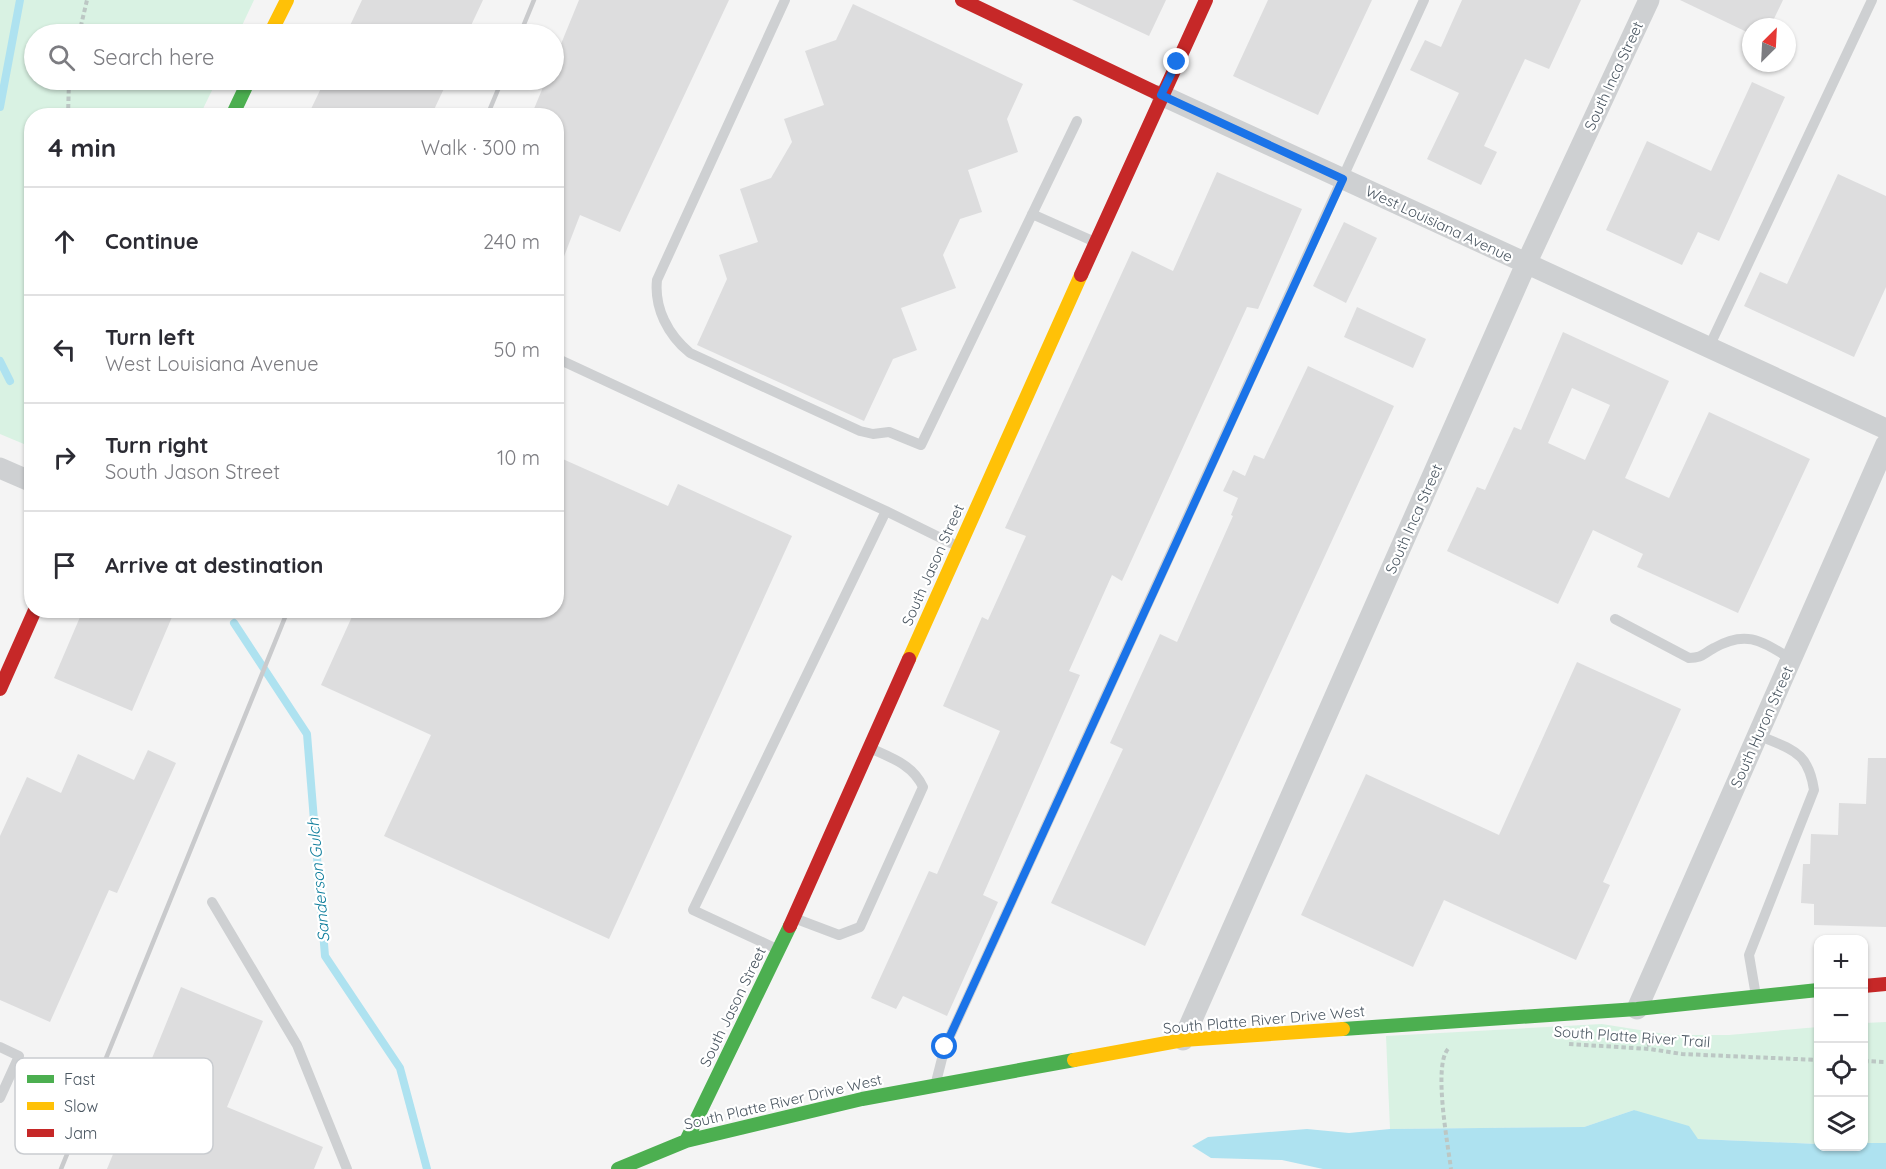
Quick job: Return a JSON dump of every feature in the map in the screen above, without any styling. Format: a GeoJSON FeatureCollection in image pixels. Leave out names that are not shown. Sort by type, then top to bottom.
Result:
{"type":"FeatureCollection","features":[{"type":"Feature","properties":{"kind":"street"},"geometry":{"type":"LineString","coordinates":[[275,24],[287,0]]}},
{"type":"Feature","properties":{"kind":"street","name":"West Louisiana Avenue"},"geometry":{"type":"LineString","coordinates":[[962,0],[983,4],[1161,95],[1886,429]]}},
{"type":"Feature","properties":{"kind":"street","name":"South Jason Street"},"geometry":{"type":"LineString","coordinates":[[686,1141],[794,918],[1095,242],[1206,0]]}},
{"type":"Feature","properties":{"kind":"street","name":"South Inca Street"},"geometry":{"type":"LineString","coordinates":[[1183,1040],[1526,264],[1649,0]]}},
{"type":"Feature","properties":{"kind":"street"},"geometry":{"type":"LineString","coordinates":[[236,108],[244,90]]}},
{"type":"Feature","properties":{"kind":"street","name":"South Huron Street"},"geometry":{"type":"LineString","coordinates":[[1637,1009],[1886,444]]}},
{"type":"Feature","properties":{"kind":"street"},"geometry":{"type":"LineString","coordinates":[[0,468],[24,478]]}},
{"type":"Feature","properties":{"kind":"street"},"geometry":{"type":"LineString","coordinates":[[0,689],[31,618]]}},
{"type":"Feature","properties":{"kind":"street"},"geometry":{"type":"LineString","coordinates":[[1868,986],[1886,984]]}},
{"type":"Feature","properties":{"kind":"street","name":"South Platte River Drive West"},"geometry":{"type":"LineString","coordinates":[[618,1169],[686,1141],[935,1084],[1183,1040],[1637,1009],[1814,990]]}},
{"type":"Feature","properties":{"kind":"lane"},"geometry":{"type":"LineString","coordinates":[[785,0],[657,280],[658,305],[675,341],[690,353],[860,431],[873,434],[889,432],[921,445],[1077,121]]}},
{"type":"Feature","properties":{"kind":"lane"},"geometry":{"type":"LineString","coordinates":[[935,1084],[945,1047],[1424,0]]}},
{"type":"Feature","properties":{"kind":"lane"},"geometry":{"type":"LineString","coordinates":[[1708,347],[1872,0]]}},
{"type":"Feature","properties":{"kind":"lane"},"geometry":{"type":"LineString","coordinates":[[1032,214],[1095,242]]}},
{"type":"Feature","properties":{"kind":"lane"},"geometry":{"type":"LineString","coordinates":[[564,362],[960,547]]}},
{"type":"Feature","properties":{"kind":"lane"},"geometry":{"type":"LineString","coordinates":[[779,950],[693,910],[886,511]]}},
{"type":"Feature","properties":{"kind":"lane"},"geometry":{"type":"LineString","coordinates":[[1615,619],[1689,658],[1701,658],[1731,639],[1759,639],[1791,659]]}},
{"type":"Feature","properties":{"kind":"lane"},"geometry":{"type":"LineString","coordinates":[[1756,996],[1749,955],[1814,790],[1811,771],[1799,753],[1758,735]]}},
{"type":"Feature","properties":{"kind":"lane"},"geometry":{"type":"LineString","coordinates":[[794,918],[839,935],[860,927],[908,822],[923,787],[918,775],[900,761],[869,748]]}},
{"type":"Feature","properties":{"kind":"lane"},"geometry":{"type":"LineString","coordinates":[[212,902],[297,1045],[347,1169]]}},
{"type":"Feature","properties":{"kind":"lane"},"geometry":{"type":"LineString","coordinates":[[0,1047],[19,1056],[18,1058]]}},
{"type":"Feature","properties":{"kind":"lane"},"geometry":{"type":"LineString","coordinates":[[0,1098],[15,1065]]}},
{"type":"Feature","properties":{"kind":"path"},"geometry":{"type":"LineString","coordinates":[[81,24],[87,0]]}},
{"type":"Feature","properties":{"kind":"path"},"geometry":{"type":"LineString","coordinates":[[68,108],[69,90]]}},
{"type":"Feature","properties":{"kind":"path","name":"South Platte River Trail"},"geometry":{"type":"LineString","coordinates":[[1566,1044],[1650,1048],[1682,1054],[1814,1060]]}},
{"type":"Feature","properties":{"kind":"path"},"geometry":{"type":"LineString","coordinates":[[1451,1169],[1443,1088],[1443,1057],[1449,1048],[1457,1046]]}},
{"type":"Feature","properties":{"kind":"path"},"geometry":{"type":"LineString","coordinates":[[1868,1061],[1886,1062]]}},
{"type":"Feature","properties":{"kind":"green space"},"geometry":{"type":"Polygon","coordinates":[[[0,0],[254,0],[243,24],[24,24],[24,90],[212,90],[203,108],[24,108],[24,444],[0,434],[0,0]]]}},
{"type":"Feature","properties":{"kind":"green space"},"geometry":{"type":"Polygon","coordinates":[[[1886,1022],[1886,1143],[1868,1143],[1868,1023],[1886,1022]]]}},
{"type":"Feature","properties":{"kind":"green space"},"geometry":{"type":"Polygon","coordinates":[[[1602,1024],[1671,1035],[1729,1035],[1814,1027],[1814,1144],[1698,1139],[1634,1110],[1584,1127],[1390,1129],[1386,1036],[1602,1024]]]}},
{"type":"Feature","properties":{"kind":"water"},"geometry":{"type":"Polygon","coordinates":[[[1634,1110],[1689,1126],[1698,1139],[1814,1144],[1814,1151],[1868,1151],[1868,1143],[1886,1143],[1886,1169],[1323,1169],[1282,1160],[1211,1158],[1192,1146],[1208,1137],[1307,1129],[1349,1133],[1390,1129],[1584,1127],[1634,1110]]]}},
{"type":"Feature","properties":{"kind":"building"},"geometry":{"type":"Polygon","coordinates":[[[362,0],[483,0],[472,24],[351,24],[362,0]]]}},
{"type":"Feature","properties":{"kind":"building"},"geometry":{"type":"Polygon","coordinates":[[[579,0],[729,0],[620,232],[580,215],[564,256],[564,108],[534,108],[542,90],[564,90],[564,37],[579,0]]]}},
{"type":"Feature","properties":{"kind":"building"},"geometry":{"type":"Polygon","coordinates":[[[1072,0],[1166,0],[1149,36],[1072,0]]]}},
{"type":"Feature","properties":{"kind":"building"},"geometry":{"type":"Polygon","coordinates":[[[1268,0],[1372,0],[1318,115],[1233,76],[1268,0]]]}},
{"type":"Feature","properties":{"kind":"building"},"geometry":{"type":"Polygon","coordinates":[[[1462,0],[1581,0],[1549,69],[1525,59],[1484,146],[1497,152],[1481,185],[1427,159],[1459,93],[1410,70],[1425,40],[1441,47],[1462,0]]]}},
{"type":"Feature","properties":{"kind":"building"},"geometry":{"type":"Polygon","coordinates":[[[1680,0],[1783,0],[1774,18],[1742,18],[1742,30],[1680,0]]]}},
{"type":"Feature","properties":{"kind":"building"},"geometry":{"type":"Polygon","coordinates":[[[853,4],[1023,84],[1007,119],[1018,152],[968,170],[982,212],[960,219],[943,255],[956,288],[901,308],[917,350],[893,359],[864,421],[697,345],[727,279],[719,255],[758,242],[740,189],[771,178],[792,142],[784,119],[824,105],[805,51],[836,40],[853,4]]]}},
{"type":"Feature","properties":{"kind":"building"},"geometry":{"type":"Polygon","coordinates":[[[1752,82],[1785,97],[1719,241],[1698,232],[1682,265],[1606,230],[1647,141],[1711,171],[1752,82]]]}},
{"type":"Feature","properties":{"kind":"building"},"geometry":{"type":"Polygon","coordinates":[[[320,90],[443,90],[435,108],[311,108],[320,90]]]}},
{"type":"Feature","properties":{"kind":"building"},"geometry":{"type":"Polygon","coordinates":[[[1217,172],[1302,209],[1258,309],[1247,307],[1122,581],[1112,575],[1069,671],[1080,675],[983,895],[998,902],[947,1016],[903,996],[896,1009],[871,998],[929,871],[937,874],[1000,731],[943,706],[982,617],[988,620],[1026,536],[1005,528],[1132,251],[1173,271],[1217,172]]]}},
{"type":"Feature","properties":{"kind":"building"},"geometry":{"type":"Polygon","coordinates":[[[1838,174],[1886,196],[1886,287],[1854,357],[1744,306],[1760,272],[1787,284],[1838,174]]]}},
{"type":"Feature","properties":{"kind":"building"},"geometry":{"type":"Polygon","coordinates":[[[1344,222],[1377,238],[1346,303],[1313,286],[1344,222]]]}},
{"type":"Feature","properties":{"kind":"building"},"geometry":{"type":"Polygon","coordinates":[[[1357,307],[1426,339],[1413,368],[1344,337],[1357,307]]]}},
{"type":"Feature","properties":{"kind":"building"},"geometry":{"type":"Polygon","coordinates":[[[1563,332],[1669,381],[1625,478],[1669,498],[1709,412],[1810,459],[1738,613],[1637,567],[1643,554],[1593,530],[1558,604],[1447,551],[1477,487],[1485,490],[1514,427],[1521,430],[1563,332]],[[1572,388],[1548,443],[1585,460],[1610,405],[1572,388]]]}},
{"type":"Feature","properties":{"kind":"building"},"geometry":{"type":"Polygon","coordinates":[[[1308,366],[1394,406],[1145,946],[1051,903],[1123,749],[1110,743],[1160,634],[1177,642],[1233,516],[1231,515],[1238,498],[1223,491],[1233,470],[1245,476],[1254,455],[1264,459],[1308,366]]]}},
{"type":"Feature","properties":{"kind":"building"},"geometry":{"type":"Polygon","coordinates":[[[564,460],[668,506],[678,484],[792,536],[609,939],[384,836],[431,735],[321,685],[351,618],[564,618],[564,460]]]}},
{"type":"Feature","properties":{"kind":"building"},"geometry":{"type":"Polygon","coordinates":[[[80,618],[172,618],[132,711],[54,678],[80,618]]]}},
{"type":"Feature","properties":{"kind":"building"},"geometry":{"type":"Polygon","coordinates":[[[1577,662],[1681,709],[1603,882],[1610,885],[1576,960],[1444,900],[1413,967],[1301,915],[1366,774],[1499,835],[1577,662]]]}},
{"type":"Feature","properties":{"kind":"building"},"geometry":{"type":"Polygon","coordinates":[[[148,750],[176,763],[117,893],[109,890],[50,1022],[0,1000],[0,836],[27,777],[61,793],[78,754],[134,780],[148,750]]]}},
{"type":"Feature","properties":{"kind":"building"},"geometry":{"type":"Polygon","coordinates":[[[1868,758],[1886,758],[1886,927],[1814,925],[1814,904],[1801,903],[1803,864],[1810,864],[1811,834],[1838,835],[1839,803],[1866,804],[1868,758]]]}},
{"type":"Feature","properties":{"kind":"building"},"geometry":{"type":"Polygon","coordinates":[[[181,987],[263,1021],[227,1107],[323,1147],[314,1169],[107,1169],[113,1154],[213,1154],[213,1058],[152,1058],[181,987]]]}},
{"type":"Feature","properties":{"kind":"waterway","name":"Sanderson Gulch"},"geometry":{"type":"LineString","coordinates":[[0,107],[20,0]]}},
{"type":"Feature","properties":{"kind":"waterway","name":"Sanderson Gulch"},"geometry":{"type":"LineString","coordinates":[[0,361],[10,381]]}},
{"type":"Feature","properties":{"kind":"waterway","name":"Sanderson Gulch"},"geometry":{"type":"LineString","coordinates":[[234,623],[307,734],[325,956],[400,1068],[427,1169]]}},
{"type":"Feature","properties":{"kind":"railway"},"geometry":{"type":"LineString","coordinates":[[524,24],[534,0]]}},
{"type":"Feature","properties":{"kind":"railway"},"geometry":{"type":"LineString","coordinates":[[490,108],[498,90]]}},
{"type":"Feature","properties":{"kind":"railway"},"geometry":{"type":"LineString","coordinates":[[106,1058],[285,618]]}},
{"type":"Feature","properties":{"kind":"railway"},"geometry":{"type":"LineString","coordinates":[[61,1169],[67,1154]]}},
{"type":"Feature","properties":{"kind":"traffic: fast"},"geometry":{"type":"LineString","coordinates":[[236,108],[244,90]]}},
{"type":"Feature","properties":{"kind":"traffic: fast"},"geometry":{"type":"LineString","coordinates":[[686,1141],[790,926]]}},
{"type":"Feature","properties":{"kind":"traffic: fast"},"geometry":{"type":"LineString","coordinates":[[1343,1029],[1637,1009],[1814,990]]}},
{"type":"Feature","properties":{"kind":"traffic: fast"},"geometry":{"type":"LineString","coordinates":[[618,1169],[686,1141],[862,1099],[1074,1060]]}},
{"type":"Feature","properties":{"kind":"traffic: slow"},"geometry":{"type":"LineString","coordinates":[[275,24],[287,0]]}},
{"type":"Feature","properties":{"kind":"traffic: slow"},"geometry":{"type":"LineString","coordinates":[[909,659],[1081,275]]}},
{"type":"Feature","properties":{"kind":"traffic: slow"},"geometry":{"type":"LineString","coordinates":[[1074,1060],[1183,1040],[1343,1029]]}},
{"type":"Feature","properties":{"kind":"traffic: jam"},"geometry":{"type":"LineString","coordinates":[[962,0],[1161,95]]}},
{"type":"Feature","properties":{"kind":"traffic: jam"},"geometry":{"type":"LineString","coordinates":[[1081,275],[1206,0]]}},
{"type":"Feature","properties":{"kind":"traffic: jam"},"geometry":{"type":"LineString","coordinates":[[0,689],[31,618]]}},
{"type":"Feature","properties":{"kind":"traffic: jam"},"geometry":{"type":"LineString","coordinates":[[790,926],[909,659]]}},
{"type":"Feature","properties":{"kind":"traffic: jam"},"geometry":{"type":"LineString","coordinates":[[1868,986],[1886,984]]}},
{"type":"Feature","properties":{"kind":"route"},"geometry":{"type":"LineString","coordinates":[[945,1047],[1343,179],[1161,95],[1177,62]]}}]}
